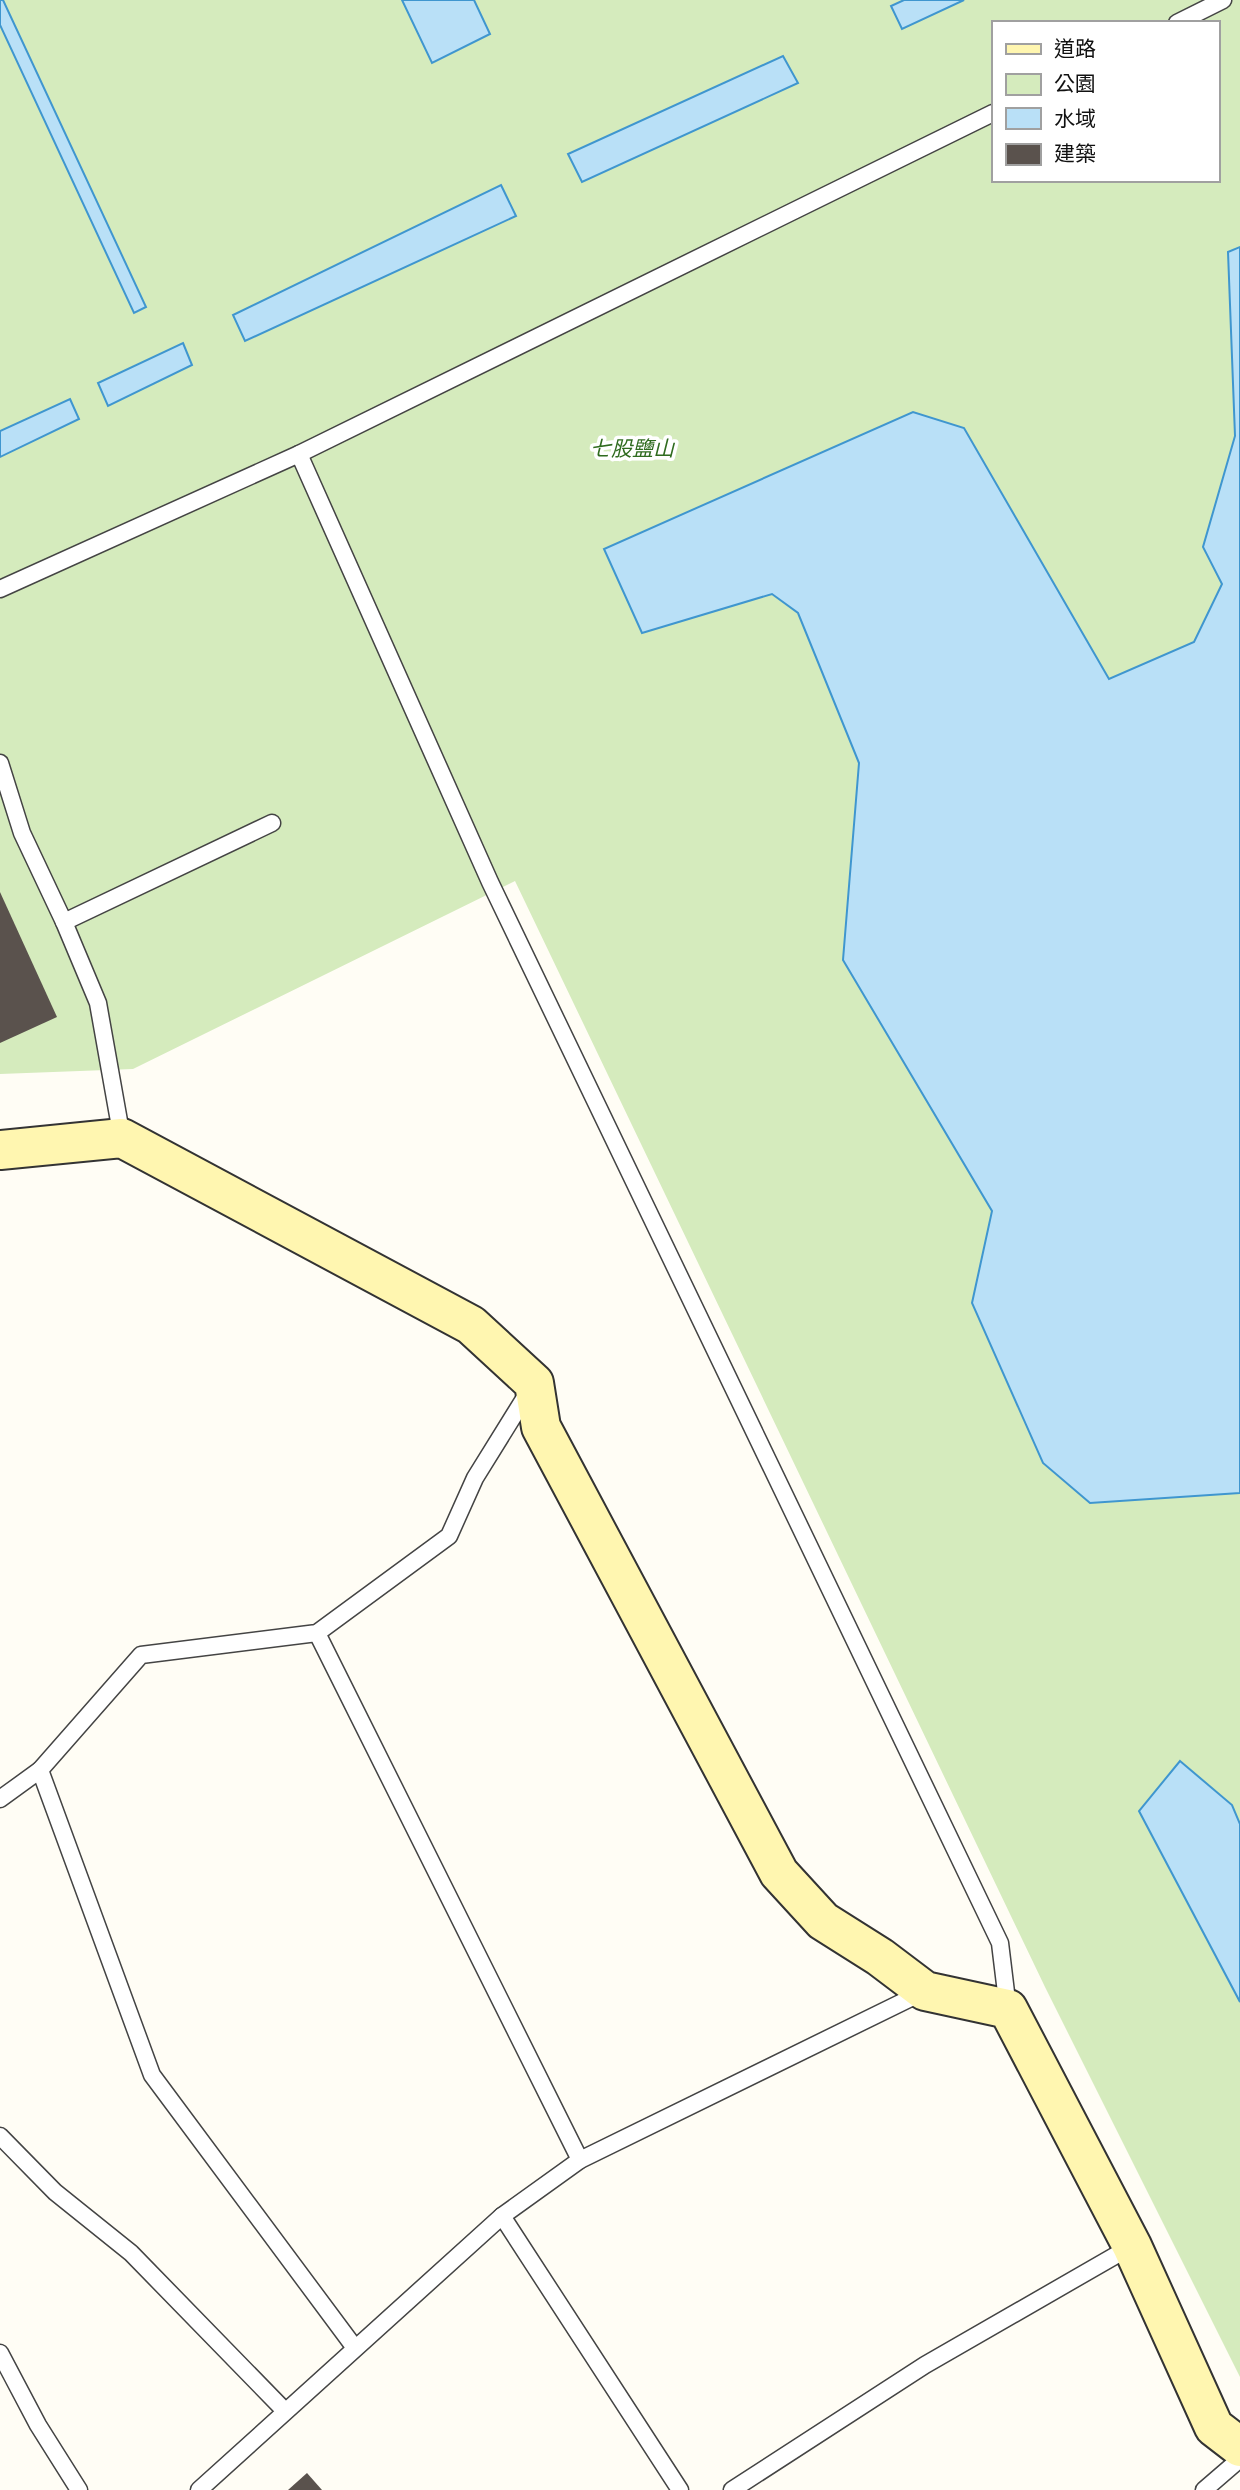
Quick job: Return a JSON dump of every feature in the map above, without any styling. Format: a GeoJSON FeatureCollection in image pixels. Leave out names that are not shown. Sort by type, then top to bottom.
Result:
{"type":"FeatureCollection","features":[{"type":"Feature","properties":{"kind":"street"},"geometry":{"type":"LineString","coordinates":[[0,1150],[122,1138],[471,1325],[534,1383],[541,1427],[779,1873],[823,1921],[880,1957],[925,1991],[1008,2009],[1132,2246],[1214,2427],[1240,2447]]}},
{"type":"Feature","properties":{"kind":"lane"},"geometry":{"type":"LineString","coordinates":[[1181,21],[1223,0]]}},
{"type":"Feature","properties":{"kind":"lane"},"geometry":{"type":"LineString","coordinates":[[0,589],[299,454],[992,113]]}},
{"type":"Feature","properties":{"kind":"lane"},"geometry":{"type":"LineString","coordinates":[[299,454],[490,882],[1000,1943],[1008,2009]]}},
{"type":"Feature","properties":{"kind":"lane"},"geometry":{"type":"LineString","coordinates":[[0,763],[22,833],[98,1003],[122,1138]]}},
{"type":"Feature","properties":{"kind":"lane"},"geometry":{"type":"LineString","coordinates":[[64,922],[272,823]]}},
{"type":"Feature","properties":{"kind":"lane"},"geometry":{"type":"LineString","coordinates":[[0,1799],[40,1770],[141,1655],[317,1633],[449,1536],[475,1478],[534,1383]]}},
{"type":"Feature","properties":{"kind":"lane"},"geometry":{"type":"LineString","coordinates":[[317,1633],[580,2160]]}},
{"type":"Feature","properties":{"kind":"lane"},"geometry":{"type":"LineString","coordinates":[[40,1770],[152,2075],[355,2348]]}},
{"type":"Feature","properties":{"kind":"lane"},"geometry":{"type":"LineString","coordinates":[[199,2490],[502,2216],[580,2160],[925,1991]]}},
{"type":"Feature","properties":{"kind":"lane"},"geometry":{"type":"LineString","coordinates":[[0,2136],[55,2192],[131,2253],[285,2411]]}},
{"type":"Feature","properties":{"kind":"lane"},"geometry":{"type":"LineString","coordinates":[[502,2216],[680,2490]]}},
{"type":"Feature","properties":{"kind":"lane"},"geometry":{"type":"LineString","coordinates":[[732,2490],[925,2365],[1132,2246]]}},
{"type":"Feature","properties":{"kind":"lane"},"geometry":{"type":"LineString","coordinates":[[0,2353],[38,2425],[79,2490]]}},
{"type":"Feature","properties":{"kind":"lane"},"geometry":{"type":"LineString","coordinates":[[1205,2490],[1240,2459]]}},
{"type":"Feature","properties":{"kind":"green space","name":"七股鹽山"},"geometry":{"type":"Polygon","coordinates":[[[0,0],[1240,0],[1240,2377],[1045,1987],[515,881],[133,1069],[0,1074],[0,0]]]}},
{"type":"Feature","properties":{"kind":"water"},"geometry":{"type":"Polygon","coordinates":[[[0,0],[3,0],[146,307],[134,313],[0,25],[0,0]]]}},
{"type":"Feature","properties":{"kind":"water"},"geometry":{"type":"Polygon","coordinates":[[[402,0],[474,0],[490,34],[432,63],[402,0]]]}},
{"type":"Feature","properties":{"kind":"water"},"geometry":{"type":"Polygon","coordinates":[[[904,0],[964,0],[902,29],[891,6],[904,0]]]}},
{"type":"Feature","properties":{"kind":"water"},"geometry":{"type":"Polygon","coordinates":[[[783,56],[798,83],[582,182],[568,154],[783,56]]]}},
{"type":"Feature","properties":{"kind":"water"},"geometry":{"type":"Polygon","coordinates":[[[501,185],[516,216],[245,341],[233,315],[501,185]]]}},
{"type":"Feature","properties":{"kind":"water"},"geometry":{"type":"Polygon","coordinates":[[[1240,247],[1240,1493],[1090,1503],[1043,1463],[972,1303],[992,1211],[843,960],[859,763],[798,613],[772,594],[642,633],[604,549],[913,412],[964,428],[1109,679],[1194,642],[1222,584],[1203,547],[1235,436],[1228,252],[1240,247]]]}},
{"type":"Feature","properties":{"kind":"water"},"geometry":{"type":"Polygon","coordinates":[[[183,343],[192,365],[108,406],[98,383],[183,343]]]}},
{"type":"Feature","properties":{"kind":"water"},"geometry":{"type":"Polygon","coordinates":[[[70,399],[79,419],[0,457],[0,431],[70,399]]]}},
{"type":"Feature","properties":{"kind":"water"},"geometry":{"type":"Polygon","coordinates":[[[1180,1761],[1232,1805],[1240,1824],[1240,2002],[1139,1811],[1180,1761]]]}},
{"type":"Feature","properties":{"kind":"building"},"geometry":{"type":"Polygon","coordinates":[[[0,892],[57,1017],[0,1043],[0,892]]]}},
{"type":"Feature","properties":{"kind":"building"},"geometry":{"type":"Polygon","coordinates":[[[307,2473],[322,2490],[288,2490],[307,2473]]]}}]}
